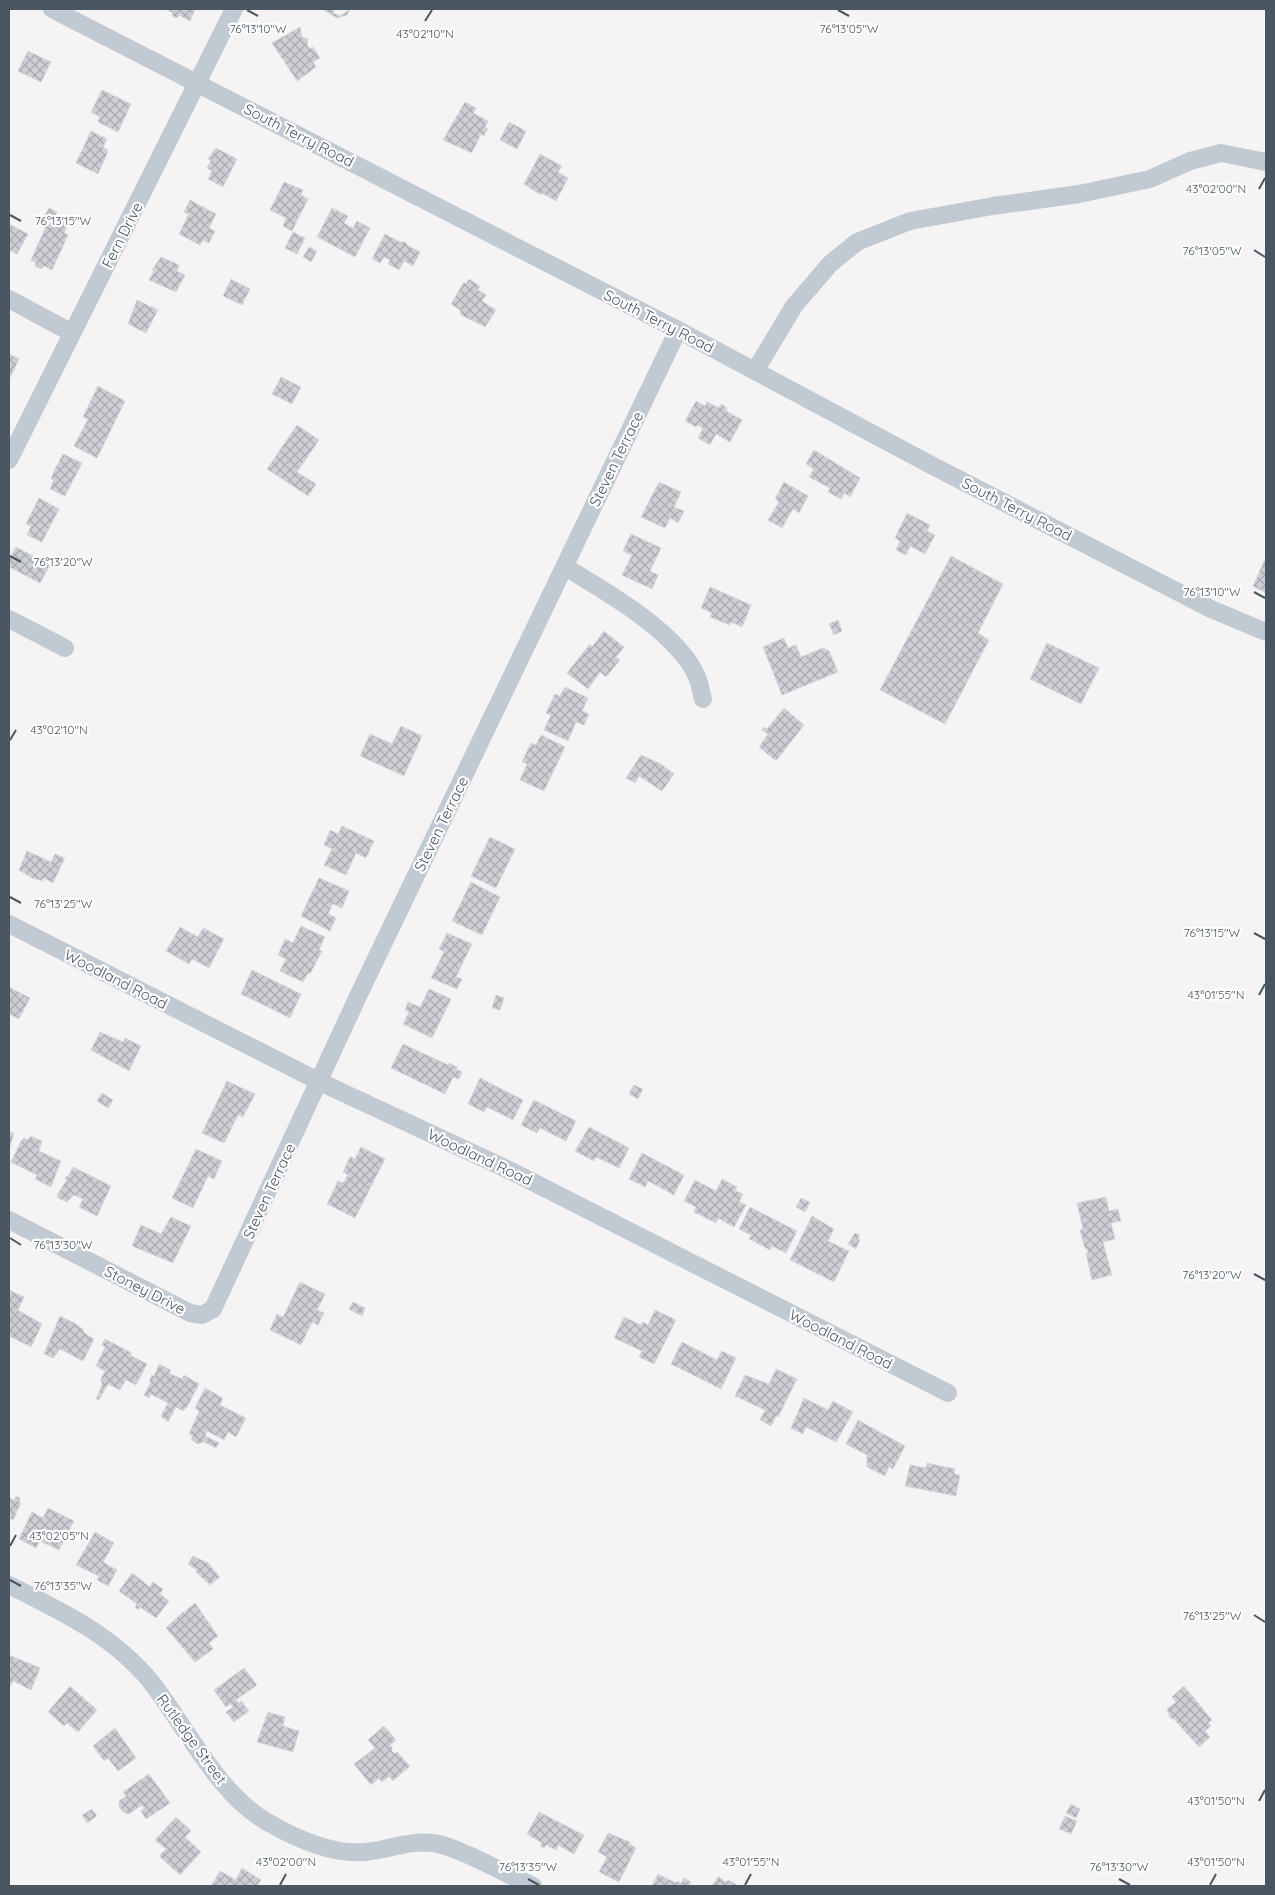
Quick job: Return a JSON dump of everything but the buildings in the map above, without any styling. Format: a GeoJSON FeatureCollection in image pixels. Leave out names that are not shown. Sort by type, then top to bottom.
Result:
{"type":"FeatureCollection","features":[{"type":"Feature","properties":{"kind":"street","name":"South Terry Road"},"geometry":{"type":"LineString","coordinates":[[52,9],[678,330],[1194,600],[1266,632]]}},
{"type":"Feature","properties":{"kind":"street","name":"Fern Drive"},"geometry":{"type":"LineString","coordinates":[[9,460],[234,9]]}},
{"type":"Feature","properties":{"kind":"street"},"geometry":{"type":"LineString","coordinates":[[755,371],[794,306],[830,264],[857,242],[910,221],[994,206],[1079,194],[1150,179],[1190,161],[1220,153],[1266,162]]}},
{"type":"Feature","properties":{"kind":"street"},"geometry":{"type":"LineString","coordinates":[[9,299],[72,333]]}},
{"type":"Feature","properties":{"kind":"street","name":"Steven Terrace"},"geometry":{"type":"LineString","coordinates":[[202,1315],[213,1310],[360,992],[678,330]]}},
{"type":"Feature","properties":{"kind":"street"},"geometry":{"type":"LineString","coordinates":[[565,567],[610,594],[663,633],[680,651],[697,675],[703,699]]}},
{"type":"Feature","properties":{"kind":"street"},"geometry":{"type":"LineString","coordinates":[[9,619],[65,648]]}},
{"type":"Feature","properties":{"kind":"street","name":"Woodland Road"},"geometry":{"type":"LineString","coordinates":[[9,924],[320,1082],[511,1171],[948,1393]]}},
{"type":"Feature","properties":{"kind":"street","name":"Stoney Drive"},"geometry":{"type":"LineString","coordinates":[[9,1220],[190,1312],[202,1315]]}},
{"type":"Feature","properties":{"kind":"street","name":"Rutledge Street"},"geometry":{"type":"LineString","coordinates":[[9,1585],[102,1635],[132,1661],[151,1682],[215,1774],[247,1807],[267,1823],[309,1843],[350,1852],[434,1843],[451,1848],[533,1886]]}}]}
